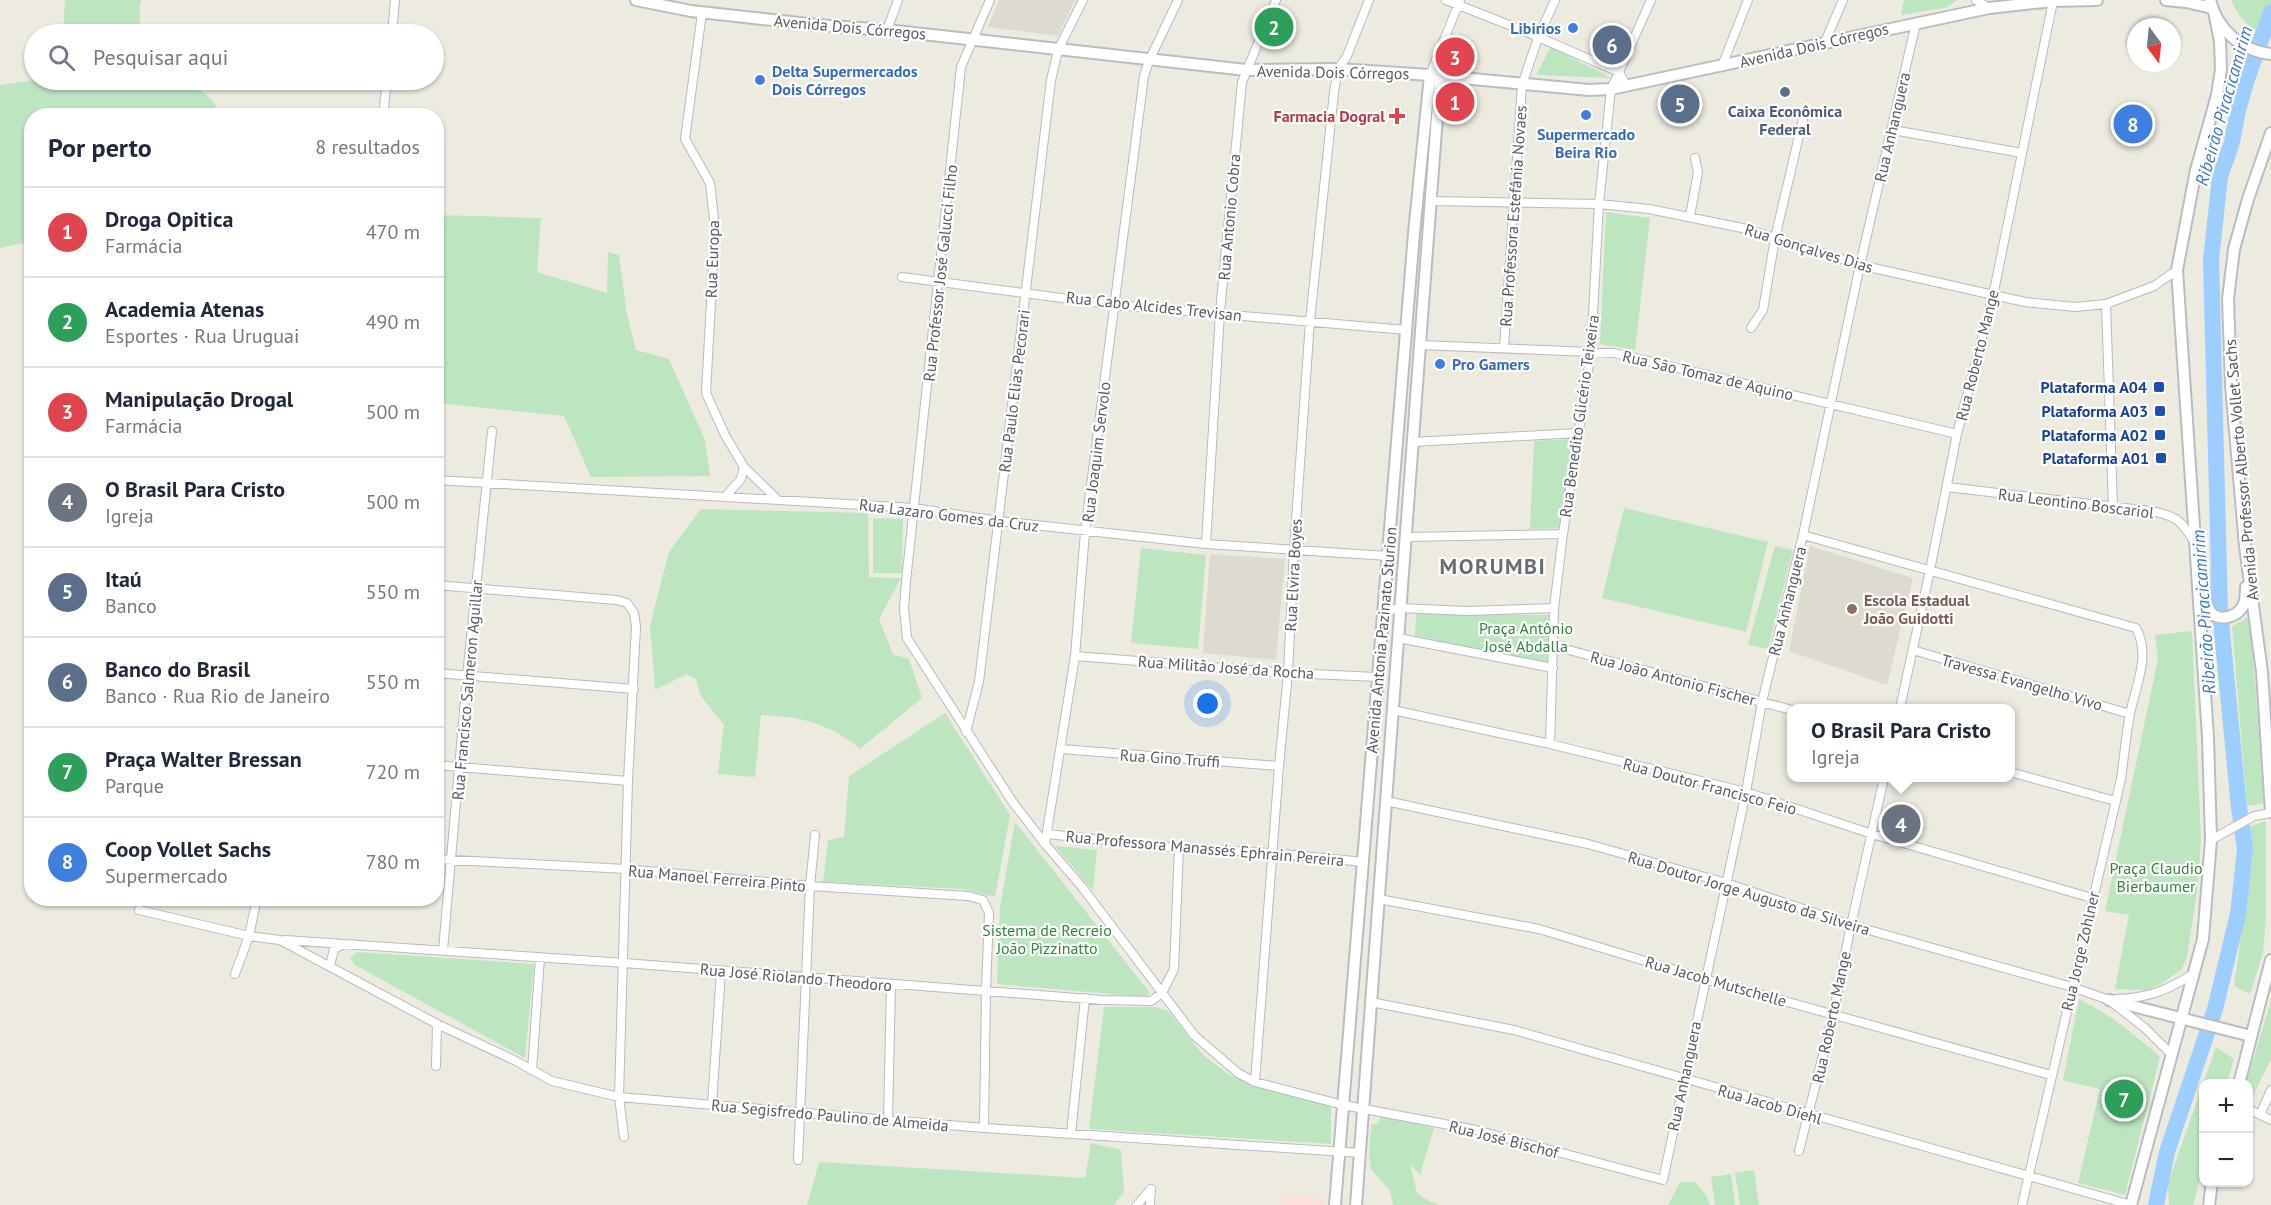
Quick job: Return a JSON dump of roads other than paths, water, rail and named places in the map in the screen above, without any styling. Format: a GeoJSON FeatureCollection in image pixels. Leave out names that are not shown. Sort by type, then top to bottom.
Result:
{"type":"FeatureCollection","features":[{"type":"Feature","properties":{"kind":"main road","name":"Avenida Dois Córregos"},"geometry":{"type":"LineString","coordinates":[[636,0],[702,13],[887,30],[1149,61],[1246,70],[1338,69],[1435,75],[1589,90],[1611,88],[1722,66],[1916,22],[1989,8],[2053,1],[2097,0]]}},
{"type":"Feature","properties":{"kind":"main road"},"geometry":{"type":"LineString","coordinates":[[2166,0],[2211,5]]}},
{"type":"Feature","properties":{"kind":"main road"},"geometry":{"type":"LineString","coordinates":[[2211,5],[2229,35],[2251,49],[2271,54]]}},
{"type":"Feature","properties":{"kind":"main road"},"geometry":{"type":"LineString","coordinates":[[2131,1205],[2203,939],[2211,840],[2208,737],[2177,270],[2196,170],[2217,95],[2221,69],[2220,41],[2211,5]]}},
{"type":"Feature","properties":{"kind":"main road","name":"Avenida Antonia Pazinato Sturion"},"geometry":{"type":"LineString","coordinates":[[1356,1205],[1420,345],[1430,201],[1435,75]]}},
{"type":"Feature","properties":{"kind":"main road","name":"Avenida Antonia Pazinato Sturion"},"geometry":{"type":"LineString","coordinates":[[1335,1205],[1406,330],[1435,75]]}},
{"type":"Feature","properties":{"kind":"main road","name":"Avenida Professor Alberto Vollet Sachs"},"geometry":{"type":"LineString","coordinates":[[2271,133],[2248,199],[2234,249],[2228,299],[2231,385],[2245,546],[2267,673],[2271,812]]}},
{"type":"Feature","properties":{"kind":"main road"},"geometry":{"type":"LineString","coordinates":[[1404,357],[1420,345],[1406,330]]}},
{"type":"Feature","properties":{"kind":"main road"},"geometry":{"type":"LineString","coordinates":[[2194,541],[2202,559],[2210,612],[2217,617],[2224,618],[2240,610],[2246,597],[2245,546]]}},
{"type":"Feature","properties":{"kind":"main road"},"geometry":{"type":"LineString","coordinates":[[1378,677],[1380,702],[1393,710]]}},
{"type":"Feature","properties":{"kind":"main road"},"geometry":{"type":"LineString","coordinates":[[2240,1079],[2270,968]]}},
{"type":"Feature","properties":{"kind":"main road"},"geometry":{"type":"LineString","coordinates":[[2109,1000],[2251,1036]]}},
{"type":"Feature","properties":{"kind":"main road"},"geometry":{"type":"LineString","coordinates":[[2209,1205],[2211,1187]]}},
{"type":"Feature","properties":{"kind":"street"},"geometry":{"type":"LineString","coordinates":[[393,24],[395,0]]}},
{"type":"Feature","properties":{"kind":"street"},"geometry":{"type":"LineString","coordinates":[[887,30],[898,0]]}},
{"type":"Feature","properties":{"kind":"street","name":"Rua Professor José Galucci Filho"},"geometry":{"type":"LineString","coordinates":[[990,0],[962,67],[904,608],[907,638],[1012,801],[1046,844]]}},
{"type":"Feature","properties":{"kind":"street","name":"Rua Paulo Elias Pecorari"},"geometry":{"type":"LineString","coordinates":[[966,732],[979,682],[1051,80],[1058,50],[1083,0]]}},
{"type":"Feature","properties":{"kind":"street","name":"Rua Joaquim Servolo"},"geometry":{"type":"LineString","coordinates":[[1046,844],[1075,656],[1085,532],[1144,76],[1178,0]]}},
{"type":"Feature","properties":{"kind":"street","name":"Rua Antonio Cobra"},"geometry":{"type":"LineString","coordinates":[[1206,544],[1220,312],[1242,82],[1276,0]]}},
{"type":"Feature","properties":{"kind":"street","name":"Rua Elvira Boyes"},"geometry":{"type":"LineString","coordinates":[[1255,1082],[1288,673],[1310,321],[1334,92],[1338,69],[1347,56],[1369,0]]}},
{"type":"Feature","properties":{"kind":"street"},"geometry":{"type":"LineString","coordinates":[[1446,0],[1459,2],[1619,72],[1626,85]]}},
{"type":"Feature","properties":{"kind":"street","name":"Rua Professora Estefânia Novaes"},"geometry":{"type":"LineString","coordinates":[[1504,347],[1522,85],[1538,38],[1555,0]]}},
{"type":"Feature","properties":{"kind":"street"},"geometry":{"type":"LineString","coordinates":[[1611,88],[1651,0]]}},
{"type":"Feature","properties":{"kind":"street"},"geometry":{"type":"LineString","coordinates":[[1722,66],[1748,0]]}},
{"type":"Feature","properties":{"kind":"street"},"geometry":{"type":"LineString","coordinates":[[1825,42],[1843,0]]}},
{"type":"Feature","properties":{"kind":"street"},"geometry":{"type":"LineString","coordinates":[[1976,0],[1989,8]]}},
{"type":"Feature","properties":{"kind":"street","name":"Rua Roberto Mange"},"geometry":{"type":"LineString","coordinates":[[1901,704],[1957,434],[1993,296],[2053,1]]}},
{"type":"Feature","properties":{"kind":"street"},"geometry":{"type":"LineString","coordinates":[[1435,75],[1459,2]]}},
{"type":"Feature","properties":{"kind":"street","name":"Rua Europa"},"geometry":{"type":"LineString","coordinates":[[702,13],[685,139],[710,183],[715,228],[706,393],[725,435],[744,467],[778,500]]}},
{"type":"Feature","properties":{"kind":"street","name":"Rua Anhanguera"},"geometry":{"type":"LineString","coordinates":[[1663,1180],[1746,792],[1762,702],[1803,535],[1860,265],[1893,130],[1916,22]]}},
{"type":"Feature","properties":{"kind":"street","name":"Rua Benedito Glicério Teixeira"},"geometry":{"type":"LineString","coordinates":[[1550,744],[1554,608],[1591,351],[1599,204],[1611,88]]}},
{"type":"Feature","properties":{"kind":"street"},"geometry":{"type":"LineString","coordinates":[[384,108],[386,90]]}},
{"type":"Feature","properties":{"kind":"street"},"geometry":{"type":"LineString","coordinates":[[1750,328],[1763,310],[1775,238],[1803,119]]}},
{"type":"Feature","properties":{"kind":"street"},"geometry":{"type":"LineString","coordinates":[[1893,130],[2022,153]]}},
{"type":"Feature","properties":{"kind":"street"},"geometry":{"type":"LineString","coordinates":[[1690,216],[1698,172],[1695,158]]}},
{"type":"Feature","properties":{"kind":"street","name":"Rua Gonçalves Dias"},"geometry":{"type":"LineString","coordinates":[[1430,201],[1599,204],[1649,209],[1690,216],[1775,238],[1860,265],[1993,296],[2075,307],[2106,304],[2154,286],[2177,270]]}},
{"type":"Feature","properties":{"kind":"street","name":"Rua Cabo Alcides Trevisan"},"geometry":{"type":"LineString","coordinates":[[902,277],[1115,305],[1220,312],[1406,330]]}},
{"type":"Feature","properties":{"kind":"street"},"geometry":{"type":"LineString","coordinates":[[2106,304],[2113,507]]}},
{"type":"Feature","properties":{"kind":"street","name":"Rua São Tomaz de Aquino"},"geometry":{"type":"LineString","coordinates":[[1420,345],[1614,353],[1957,434]]}},
{"type":"Feature","properties":{"kind":"street","name":"Rua Francisco Salmeron Aguillar"},"geometry":{"type":"LineString","coordinates":[[443,950],[467,676],[492,431]]}},
{"type":"Feature","properties":{"kind":"street"},"geometry":{"type":"LineString","coordinates":[[1413,442],[1578,433]]}},
{"type":"Feature","properties":{"kind":"street"},"geometry":{"type":"LineString","coordinates":[[725,497],[741,479],[744,467]]}},
{"type":"Feature","properties":{"kind":"street","name":"Rua Lazaro Gomes da Cruz"},"geometry":{"type":"LineString","coordinates":[[444,480],[914,508],[1085,532],[1206,544],[1388,556]]}},
{"type":"Feature","properties":{"kind":"street","name":"Rua Leontino Boscariol"},"geometry":{"type":"LineString","coordinates":[[1947,487],[2151,511],[2173,516],[2183,524],[2194,541]]}},
{"type":"Feature","properties":{"kind":"street"},"geometry":{"type":"LineString","coordinates":[[1406,537],[1563,534]]}},
{"type":"Feature","properties":{"kind":"street"},"geometry":{"type":"LineString","coordinates":[[1803,535],[1930,570]]}},
{"type":"Feature","properties":{"kind":"street","name":"Rua Jorge Zohlner"},"geometry":{"type":"LineString","coordinates":[[1930,570],[2136,628],[2142,639],[2144,657],[2130,714],[2121,779],[2022,1205]]}},
{"type":"Feature","properties":{"kind":"street"},"geometry":{"type":"LineString","coordinates":[[444,586],[616,600],[627,603],[634,613],[636,626],[628,781],[619,1097],[624,1137]]}},
{"type":"Feature","properties":{"kind":"street"},"geometry":{"type":"LineString","coordinates":[[1383,614],[1401,608],[1467,611],[1554,608]]}},
{"type":"Feature","properties":{"kind":"street"},"geometry":{"type":"LineString","coordinates":[[1398,638],[1554,668]]}},
{"type":"Feature","properties":{"kind":"street","name":"Rua João Antonio Fischer"},"geometry":{"type":"LineString","coordinates":[[1554,646],[1787,709]]}},
{"type":"Feature","properties":{"kind":"street","name":"Travessa Evangelho Vivo"},"geometry":{"type":"LineString","coordinates":[[1913,650],[2130,714]]}},
{"type":"Feature","properties":{"kind":"street","name":"Rua Militão José da Rocha"},"geometry":{"type":"LineString","coordinates":[[1075,656],[1288,673],[1378,677]]}},
{"type":"Feature","properties":{"kind":"street"},"geometry":{"type":"LineString","coordinates":[[444,674],[634,689]]}},
{"type":"Feature","properties":{"kind":"street","name":"Rua Doutor Francisco Feio"},"geometry":{"type":"LineString","coordinates":[[1393,710],[1550,744],[1746,792],[1872,834],[2092,898]]}},
{"type":"Feature","properties":{"kind":"street","name":"Rua Gino Truffi"},"geometry":{"type":"LineString","coordinates":[[1061,750],[1279,766]]}},
{"type":"Feature","properties":{"kind":"street"},"geometry":{"type":"LineString","coordinates":[[444,765],[628,781]]}},
{"type":"Feature","properties":{"kind":"street"},"geometry":{"type":"LineString","coordinates":[[2015,773],[2115,801]]}},
{"type":"Feature","properties":{"kind":"street","name":"Rua Roberto Mange"},"geometry":{"type":"LineString","coordinates":[[1799,1152],[1833,1014],[1883,782]]}},
{"type":"Feature","properties":{"kind":"street","name":"Rua Doutor Jorge Augusto da Silveira"},"geometry":{"type":"LineString","coordinates":[[1386,801],[1588,844],[1726,883],[1851,925],[2072,987],[2109,1000],[2145,1028],[2172,1055]]}},
{"type":"Feature","properties":{"kind":"street"},"geometry":{"type":"LineString","coordinates":[[2211,840],[2254,816],[2271,812]]}},
{"type":"Feature","properties":{"kind":"street","name":"Rua Professora Manassés Ephrain Pereira"},"geometry":{"type":"LineString","coordinates":[[1047,834],[1179,848],[1272,853],[1364,862]]}},
{"type":"Feature","properties":{"kind":"street"},"geometry":{"type":"LineString","coordinates":[[798,1160],[810,886],[815,836]]}},
{"type":"Feature","properties":{"kind":"street","name":"Rua José Bischof"},"geometry":{"type":"LineString","coordinates":[[1046,844],[1082,887],[1194,1035],[1238,1073],[1255,1082],[1343,1105],[1476,1130],[1663,1180]]}},
{"type":"Feature","properties":{"kind":"street"},"geometry":{"type":"LineString","coordinates":[[1162,993],[1174,969],[1179,848]]}},
{"type":"Feature","properties":{"kind":"street","name":"Rua Manoel Ferreira Pinto"},"geometry":{"type":"LineString","coordinates":[[444,860],[626,869],[810,886],[968,896],[983,900],[989,913],[986,990]]}},
{"type":"Feature","properties":{"kind":"street","name":"Rua Jacob Mutschelle"},"geometry":{"type":"LineString","coordinates":[[1379,900],[1539,929],[1705,979],[2051,1075]]}},
{"type":"Feature","properties":{"kind":"street"},"geometry":{"type":"LineString","coordinates":[[235,974],[249,936],[255,906]]}},
{"type":"Feature","properties":{"kind":"street","name":"Rua Segisfredo Paulino de Almeida"},"geometry":{"type":"LineString","coordinates":[[139,910],[249,936],[280,940],[437,1024],[552,1081],[619,1097],[984,1128],[1360,1153]]}},
{"type":"Feature","properties":{"kind":"street","name":"Rua José Riolando Theodoro"},"geometry":{"type":"LineString","coordinates":[[280,940],[1085,998],[1150,1001],[1162,993]]}},
{"type":"Feature","properties":{"kind":"street"},"geometry":{"type":"LineString","coordinates":[[330,966],[334,949],[346,943]]}},
{"type":"Feature","properties":{"kind":"street"},"geometry":{"type":"LineString","coordinates":[[532,1070],[540,958]]}},
{"type":"Feature","properties":{"kind":"street"},"geometry":{"type":"LineString","coordinates":[[712,1104],[721,971]]}},
{"type":"Feature","properties":{"kind":"street","name":"Rua Doutor Jorge Augusto da Silveira"},"geometry":{"type":"LineString","coordinates":[[2109,1000],[2141,998],[2156,994],[2193,974]]}},
{"type":"Feature","properties":{"kind":"street"},"geometry":{"type":"LineString","coordinates":[[888,1120],[891,984]]}},
{"type":"Feature","properties":{"kind":"street"},"geometry":{"type":"LineString","coordinates":[[984,1128],[986,990]]}},
{"type":"Feature","properties":{"kind":"street"},"geometry":{"type":"LineString","coordinates":[[1071,1134],[1085,998]]}},
{"type":"Feature","properties":{"kind":"street","name":"Rua Jacob Diehl"},"geometry":{"type":"LineString","coordinates":[[1371,1002],[1514,1030],[2131,1205]]}},
{"type":"Feature","properties":{"kind":"street"},"geometry":{"type":"LineString","coordinates":[[436,1066],[437,1024]]}},
{"type":"Feature","properties":{"kind":"street"},"geometry":{"type":"LineString","coordinates":[[2260,1115],[2271,1090]]}},
{"type":"Feature","properties":{"kind":"street"},"geometry":{"type":"LineString","coordinates":[[2253,1112],[2271,1120]]}},
{"type":"Feature","properties":{"kind":"street"},"geometry":{"type":"LineString","coordinates":[[1137,1205],[1150,1189],[1150,1205]]}},
{"type":"Feature","properties":{"kind":"waterway","name":"Ribeirão Piracicamirim"},"geometry":{"type":"LineString","coordinates":[[2156,1205],[2167,1152],[2215,1009],[2238,914],[2245,849],[2220,611],[2211,260],[2220,177],[2232,142],[2247,79],[2271,12]]}},
{"type":"Feature","properties":{"kind":"place","name":"Academia Atenas"},"geometry":{"type":"Point","coordinates":[1274,27]}},
{"type":"Feature","properties":{"kind":"place","name":"Libirios"},"geometry":{"type":"Point","coordinates":[1573,28]}},
{"type":"Feature","properties":{"kind":"place","name":"Banco do Brasil"},"geometry":{"type":"Point","coordinates":[1612,45]}},
{"type":"Feature","properties":{"kind":"place","name":"Manipulação Drogal"},"geometry":{"type":"Point","coordinates":[1455,57]}},
{"type":"Feature","properties":{"kind":"place","name":"Delta Supermercados Dois Córregos"},"geometry":{"type":"Point","coordinates":[760,80]}},
{"type":"Feature","properties":{"kind":"place","name":"Caixa Econômica Federal"},"geometry":{"type":"Point","coordinates":[1785,92]}},
{"type":"Feature","properties":{"kind":"place","name":"Droga Opitica"},"geometry":{"type":"Point","coordinates":[1455,102]}},
{"type":"Feature","properties":{"kind":"place","name":"Itaú"},"geometry":{"type":"Point","coordinates":[1680,104]}},
{"type":"Feature","properties":{"kind":"place","name":"Supermercado Beira Rio"},"geometry":{"type":"Point","coordinates":[1586,115]}},
{"type":"Feature","properties":{"kind":"place","name":"Farmacia Dogral"},"geometry":{"type":"Point","coordinates":[1397,116]}},
{"type":"Feature","properties":{"kind":"place","name":"Coop Vollet Sachs"},"geometry":{"type":"Point","coordinates":[2133,124]}},
{"type":"Feature","properties":{"kind":"place","name":"Pro Gamers"},"geometry":{"type":"Point","coordinates":[1440,364]}},
{"type":"Feature","properties":{"kind":"place","name":"Plataforma A04"},"geometry":{"type":"Point","coordinates":[2159,387]}},
{"type":"Feature","properties":{"kind":"place","name":"Plataforma A03"},"geometry":{"type":"Point","coordinates":[2160,411]}},
{"type":"Feature","properties":{"kind":"place","name":"Plataforma A02"},"geometry":{"type":"Point","coordinates":[2160,435]}},
{"type":"Feature","properties":{"kind":"place","name":"Plataforma A01"},"geometry":{"type":"Point","coordinates":[2161,458]}},
{"type":"Feature","properties":{"kind":"place","name":"Escola Estadual João Guidotti"},"geometry":{"type":"Point","coordinates":[1852,609]}},
{"type":"Feature","properties":{"kind":"place","name":"O Brasil Para Cristo"},"geometry":{"type":"Point","coordinates":[1901,824]}},
{"type":"Feature","properties":{"kind":"place","name":"Praça Walter Bressan"},"geometry":{"type":"Point","coordinates":[2124,1099]}},
{"type":"Feature","properties":{"kind":"district","name":"MORUMBI"},"geometry":{"type":"Point","coordinates":[1493,566]}},
{"type":"Feature","properties":{"kind":"park label","name":"Praça Antônio José Abdalla"},"geometry":{"type":"Point","coordinates":[1526,637]}},
{"type":"Feature","properties":{"kind":"park label","name":"Praça Claudio Bierbaumer"},"geometry":{"type":"Point","coordinates":[2156,877]}},
{"type":"Feature","properties":{"kind":"park label","name":"Sistema de Recreio João Pìzzinatto"},"geometry":{"type":"Point","coordinates":[1047,939]}}]}
